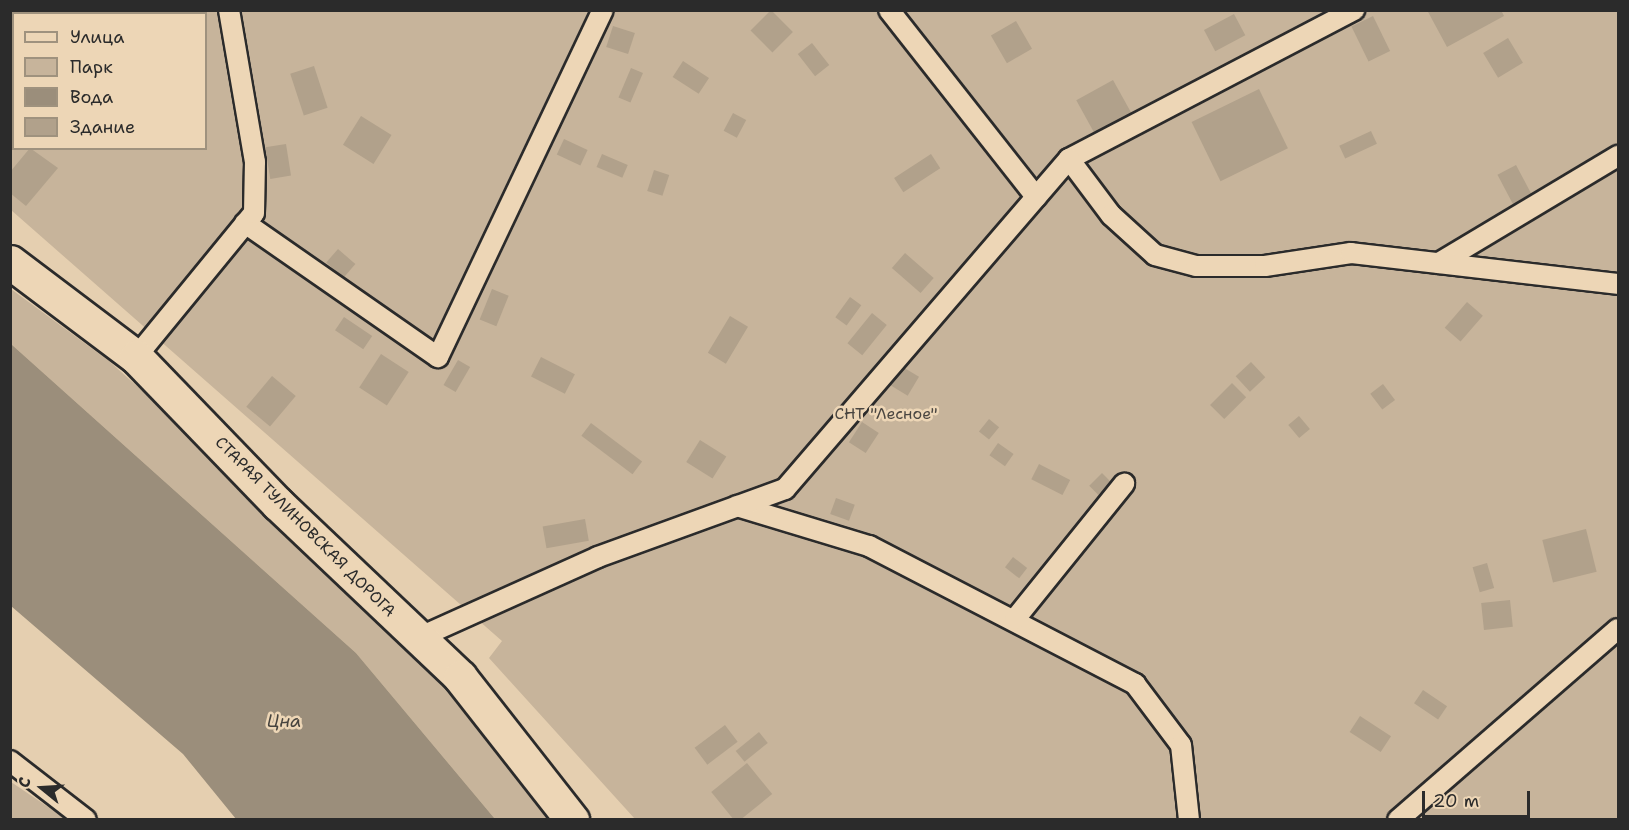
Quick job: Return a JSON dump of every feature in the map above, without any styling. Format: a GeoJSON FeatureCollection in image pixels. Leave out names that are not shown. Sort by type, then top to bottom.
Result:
{"type":"FeatureCollection","features":[{"type":"Feature","properties":{"kind":"street","name":"СТАРАЯ ТУЛИНОВСКАЯ ДОРОГА"},"geometry":{"type":"LineString","coordinates":[[10,262],[136,357],[278,504],[460,677],[572,819]]}},
{"type":"Feature","properties":{"kind":"lane"},"geometry":{"type":"LineString","coordinates":[[136,357],[254,213],[255,162],[229,10]]}},
{"type":"Feature","properties":{"kind":"lane"},"geometry":{"type":"LineString","coordinates":[[245,224],[438,357],[603,10]]}},
{"type":"Feature","properties":{"kind":"lane"},"geometry":{"type":"LineString","coordinates":[[889,10],[1036,197]]}},
{"type":"Feature","properties":{"kind":"lane"},"geometry":{"type":"LineString","coordinates":[[418,638],[598,557],[785,489],[1069,159],[1354,10]]}},
{"type":"Feature","properties":{"kind":"lane"},"geometry":{"type":"LineString","coordinates":[[1439,263],[1618,156]]}},
{"type":"Feature","properties":{"kind":"lane"},"geometry":{"type":"LineString","coordinates":[[1069,159],[1111,215],[1155,255],[1196,266],[1265,266],[1351,253],[1618,284]]}},
{"type":"Feature","properties":{"kind":"lane"},"geometry":{"type":"LineString","coordinates":[[1015,619],[1124,484]]}},
{"type":"Feature","properties":{"kind":"lane"},"geometry":{"type":"LineString","coordinates":[[737,506],[869,546],[1015,619],[1135,684],[1181,745],[1189,819]]}},
{"type":"Feature","properties":{"kind":"lane"},"geometry":{"type":"LineString","coordinates":[[1398,819],[1618,628]]}},
{"type":"Feature","properties":{"kind":"lane"},"geometry":{"type":"LineString","coordinates":[[10,761],[86,819]]}},
{"type":"Feature","properties":{"kind":"green space","name":"СНТ \"Лесное\""},"geometry":{"type":"Polygon","coordinates":[[[10,11],[1618,11],[1618,819],[635,819],[489,658],[502,641],[11,210],[10,11]]]}},
{"type":"Feature","properties":{"kind":"green space"},"geometry":{"type":"Polygon","coordinates":[[[11,289],[109,361],[382,607],[567,819],[495,819],[356,653],[11,344],[11,289]]]}},
{"type":"Feature","properties":{"kind":"green space"},"geometry":{"type":"Polygon","coordinates":[[[11,782],[66,819],[11,819],[11,782]]]}},
{"type":"Feature","properties":{"kind":"water","name":"Цна"},"geometry":{"type":"Polygon","coordinates":[[[11,344],[356,653],[495,819],[236,819],[183,754],[11,606],[11,344]]]}},
{"type":"Feature","properties":{"kind":"building"},"geometry":{"type":"Polygon","coordinates":[[[771,10],[793,32],[772,52],[750,31],[771,10]]]}},
{"type":"Feature","properties":{"kind":"building"},"geometry":{"type":"Polygon","coordinates":[[[1427,10],[1501,10],[1504,16],[1447,47],[1427,10]]]}},
{"type":"Feature","properties":{"kind":"building"},"geometry":{"type":"Polygon","coordinates":[[[1234,14],[1245,35],[1215,51],[1204,30],[1234,14]]]}},
{"type":"Feature","properties":{"kind":"building"},"geometry":{"type":"Polygon","coordinates":[[[1373,16],[1390,51],[1369,62],[1351,27],[1373,16]]]}},
{"type":"Feature","properties":{"kind":"building"},"geometry":{"type":"Polygon","coordinates":[[[1016,21],[1032,49],[1007,63],[991,36],[1016,21]]]}},
{"type":"Feature","properties":{"kind":"building"},"geometry":{"type":"Polygon","coordinates":[[[613,26],[635,33],[628,54],[606,47],[613,26]]]}},
{"type":"Feature","properties":{"kind":"building"},"geometry":{"type":"Polygon","coordinates":[[[1508,38],[1523,63],[1498,78],[1483,53],[1508,38]]]}},
{"type":"Feature","properties":{"kind":"building"},"geometry":{"type":"Polygon","coordinates":[[[812,43],[829,65],[815,76],[798,54],[812,43]]]}},
{"type":"Feature","properties":{"kind":"building"},"geometry":{"type":"Polygon","coordinates":[[[683,61],[709,78],[699,94],[673,77],[683,61]]]}},
{"type":"Feature","properties":{"kind":"building"},"geometry":{"type":"Polygon","coordinates":[[[314,66],[328,108],[304,116],[290,74],[314,66]]]}},
{"type":"Feature","properties":{"kind":"building"},"geometry":{"type":"Polygon","coordinates":[[[631,68],[643,73],[630,103],[618,97],[631,68]]]}},
{"type":"Feature","properties":{"kind":"building"},"geometry":{"type":"Polygon","coordinates":[[[1113,80],[1133,116],[1096,136],[1076,100],[1113,80]]]}},
{"type":"Feature","properties":{"kind":"building"},"geometry":{"type":"Polygon","coordinates":[[[1259,89],[1288,148],[1221,181],[1192,122],[1259,89]]]}},
{"type":"Feature","properties":{"kind":"building"},"geometry":{"type":"Polygon","coordinates":[[[733,113],[746,120],[737,138],[724,131],[733,113]]]}},
{"type":"Feature","properties":{"kind":"building"},"geometry":{"type":"Polygon","coordinates":[[[361,116],[392,135],[374,164],[343,145],[361,116]]]}},
{"type":"Feature","properties":{"kind":"building"},"geometry":{"type":"Polygon","coordinates":[[[1371,131],[1377,144],[1345,158],[1339,146],[1371,131]]]}},
{"type":"Feature","properties":{"kind":"building"},"geometry":{"type":"Polygon","coordinates":[[[564,139],[588,150],[580,165],[557,154],[564,139]]]}},
{"type":"Feature","properties":{"kind":"building"},"geometry":{"type":"Polygon","coordinates":[[[286,144],[291,176],[270,179],[265,147],[286,144]]]}},
{"type":"Feature","properties":{"kind":"building"},"geometry":{"type":"Polygon","coordinates":[[[28,150],[33,150],[58,168],[26,206],[10,193],[10,172],[28,150]]]}},
{"type":"Feature","properties":{"kind":"building"},"geometry":{"type":"Polygon","coordinates":[[[602,154],[628,165],[622,178],[597,167],[602,154]]]}},
{"type":"Feature","properties":{"kind":"building"},"geometry":{"type":"Polygon","coordinates":[[[931,154],[940,168],[903,192],[894,178],[931,154]]]}},
{"type":"Feature","properties":{"kind":"building"},"geometry":{"type":"Polygon","coordinates":[[[1516,165],[1533,197],[1514,207],[1497,175],[1516,165]]]}},
{"type":"Feature","properties":{"kind":"building"},"geometry":{"type":"Polygon","coordinates":[[[654,170],[669,175],[662,196],[647,191],[654,170]]]}},
{"type":"Feature","properties":{"kind":"building"},"geometry":{"type":"Polygon","coordinates":[[[338,249],[355,264],[344,278],[326,263],[338,249]]]}},
{"type":"Feature","properties":{"kind":"building"},"geometry":{"type":"Polygon","coordinates":[[[905,253],[934,278],[921,293],[892,268],[905,253]]]}},
{"type":"Feature","properties":{"kind":"building"},"geometry":{"type":"Polygon","coordinates":[[[492,289],[509,296],[496,326],[480,320],[492,289]]]}},
{"type":"Feature","properties":{"kind":"building"},"geometry":{"type":"Polygon","coordinates":[[[850,297],[861,305],[847,325],[835,317],[850,297]]]}},
{"type":"Feature","properties":{"kind":"building"},"geometry":{"type":"Polygon","coordinates":[[[1467,302],[1483,316],[1461,341],[1445,328],[1467,302]]]}},
{"type":"Feature","properties":{"kind":"building"},"geometry":{"type":"Polygon","coordinates":[[[872,313],[887,325],[862,355],[847,343],[872,313]]]}},
{"type":"Feature","properties":{"kind":"building"},"geometry":{"type":"Polygon","coordinates":[[[730,316],[748,327],[726,364],[708,353],[730,316]]]}},
{"type":"Feature","properties":{"kind":"building"},"geometry":{"type":"Polygon","coordinates":[[[344,317],[372,336],[363,349],[335,330],[344,317]]]}},
{"type":"Feature","properties":{"kind":"building"},"geometry":{"type":"Polygon","coordinates":[[[381,354],[409,372],[387,406],[359,388],[381,354]]]}},
{"type":"Feature","properties":{"kind":"building"},"geometry":{"type":"Polygon","coordinates":[[[541,357],[575,374],[565,394],[531,377],[541,357]]]}},
{"type":"Feature","properties":{"kind":"building"},"geometry":{"type":"Polygon","coordinates":[[[458,360],[470,367],[456,392],[444,385],[458,360]]]}},
{"type":"Feature","properties":{"kind":"building"},"geometry":{"type":"Polygon","coordinates":[[[1251,362],[1265,377],[1250,392],[1236,376],[1251,362]]]}},
{"type":"Feature","properties":{"kind":"building"},"geometry":{"type":"Polygon","coordinates":[[[901,366],[919,377],[908,396],[890,385],[901,366]]]}},
{"type":"Feature","properties":{"kind":"building"},"geometry":{"type":"Polygon","coordinates":[[[272,376],[296,396],[270,427],[246,407],[272,376]]]}},
{"type":"Feature","properties":{"kind":"building"},"geometry":{"type":"Polygon","coordinates":[[[1232,383],[1246,397],[1224,419],[1210,405],[1232,383]]]}},
{"type":"Feature","properties":{"kind":"building"},"geometry":{"type":"Polygon","coordinates":[[[1383,384],[1395,400],[1382,410],[1370,394],[1383,384]]]}},
{"type":"Feature","properties":{"kind":"building"},"geometry":{"type":"Polygon","coordinates":[[[1299,416],[1310,429],[1299,438],[1288,425],[1299,416]]]}},
{"type":"Feature","properties":{"kind":"building"},"geometry":{"type":"Polygon","coordinates":[[[989,419],[999,427],[989,440],[979,431],[989,419]]]}},
{"type":"Feature","properties":{"kind":"building"},"geometry":{"type":"Polygon","coordinates":[[[862,422],[879,433],[866,453],[849,442],[862,422]]]}},
{"type":"Feature","properties":{"kind":"building"},"geometry":{"type":"Polygon","coordinates":[[[591,423],[642,462],[632,474],[581,436],[591,423]]]}},
{"type":"Feature","properties":{"kind":"building"},"geometry":{"type":"Polygon","coordinates":[[[700,440],[726,456],[713,478],[686,462],[700,440]]]}},
{"type":"Feature","properties":{"kind":"building"},"geometry":{"type":"Polygon","coordinates":[[[998,443],[1014,454],[1005,466],[989,455],[998,443]]]}},
{"type":"Feature","properties":{"kind":"building"},"geometry":{"type":"Polygon","coordinates":[[[1039,464],[1070,480],[1062,495],[1031,479],[1039,464]]]}},
{"type":"Feature","properties":{"kind":"building"},"geometry":{"type":"Polygon","coordinates":[[[1102,473],[1111,482],[1098,495],[1089,486],[1102,473]]]}},
{"type":"Feature","properties":{"kind":"building"},"geometry":{"type":"Polygon","coordinates":[[[836,498],[855,505],[849,521],[830,514],[836,498]]]}},
{"type":"Feature","properties":{"kind":"building"},"geometry":{"type":"Polygon","coordinates":[[[585,519],[589,541],[546,548],[543,526],[585,519]]]}},
{"type":"Feature","properties":{"kind":"building"},"geometry":{"type":"Polygon","coordinates":[[[1586,529],[1597,572],[1553,583],[1542,540],[1586,529]]]}},
{"type":"Feature","properties":{"kind":"building"},"geometry":{"type":"Polygon","coordinates":[[[1013,557],[1027,568],[1019,578],[1005,567],[1013,557]]]}},
{"type":"Feature","properties":{"kind":"building"},"geometry":{"type":"Polygon","coordinates":[[[1487,563],[1494,588],[1480,592],[1473,567],[1487,563]]]}},
{"type":"Feature","properties":{"kind":"building"},"geometry":{"type":"Polygon","coordinates":[[[1510,600],[1513,627],[1484,630],[1481,603],[1510,600]]]}},
{"type":"Feature","properties":{"kind":"building"},"geometry":{"type":"Polygon","coordinates":[[[1423,690],[1447,706],[1438,719],[1414,703],[1423,690]]]}},
{"type":"Feature","properties":{"kind":"building"},"geometry":{"type":"Polygon","coordinates":[[[1360,716],[1391,736],[1381,752],[1350,732],[1360,716]]]}},
{"type":"Feature","properties":{"kind":"building"},"geometry":{"type":"Polygon","coordinates":[[[725,725],[738,742],[707,765],[695,748],[725,725]]]}},
{"type":"Feature","properties":{"kind":"building"},"geometry":{"type":"Polygon","coordinates":[[[759,732],[768,743],[744,762],[736,751],[759,732]]]}},
{"type":"Feature","properties":{"kind":"building"},"geometry":{"type":"Polygon","coordinates":[[[747,763],[772,794],[740,820],[734,820],[711,792],[747,763]]]}}]}
